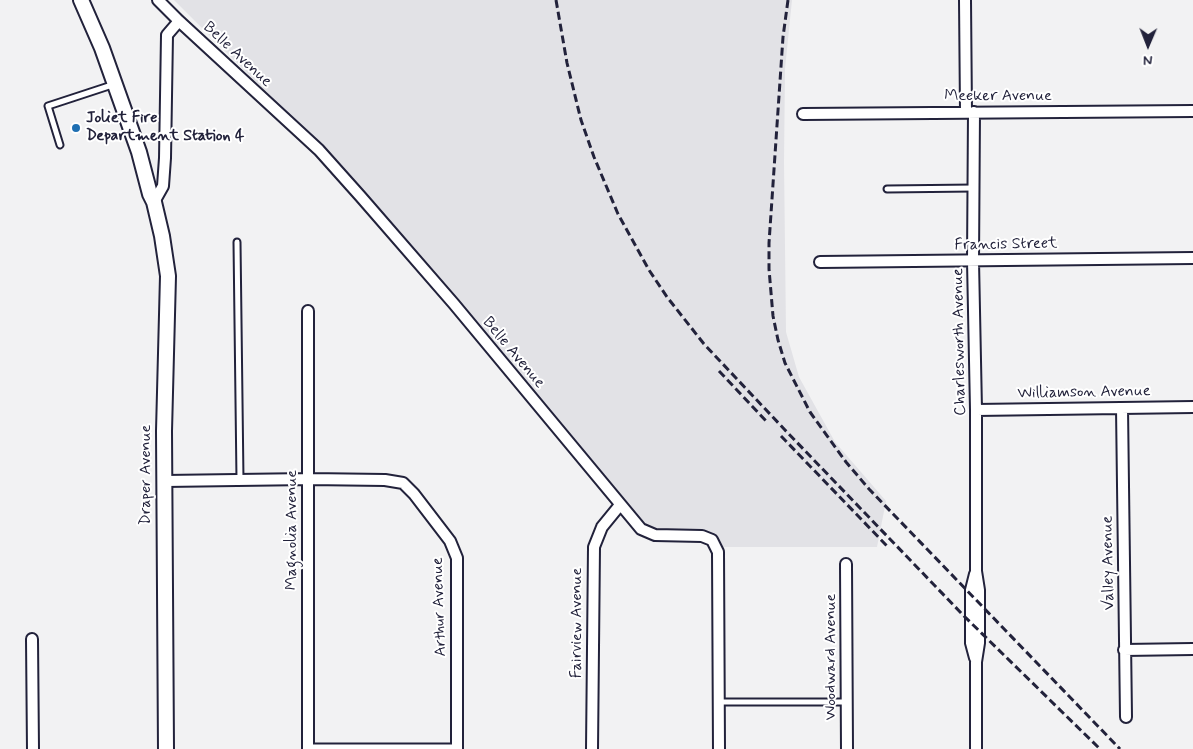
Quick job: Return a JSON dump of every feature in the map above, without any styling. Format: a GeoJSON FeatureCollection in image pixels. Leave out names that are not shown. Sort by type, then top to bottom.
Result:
{"type":"FeatureCollection","features":[{"type":"Feature","properties":{"kind":"street","name":"Draper Avenue"},"geometry":{"type":"LineString","coordinates":[[81,0],[102,48],[139,152],[162,236],[168,276],[164,431],[166,749]]}},
{"type":"Feature","properties":{"kind":"street","name":"Belle Avenue"},"geometry":{"type":"LineString","coordinates":[[158,0],[319,150],[362,197],[454,304],[641,529],[655,535],[702,536],[712,540],[718,552],[719,749]]}},
{"type":"Feature","properties":{"kind":"street","name":"Charlesworth Avenue"},"geometry":{"type":"LineString","coordinates":[[965,0],[974,188],[976,571],[971,590],[971,643],[976,662],[976,749]]}},
{"type":"Feature","properties":{"kind":"street"},"geometry":{"type":"LineString","coordinates":[[154,202],[163,186],[167,35],[179,21]]}},
{"type":"Feature","properties":{"kind":"street","name":"Meeker Avenue"},"geometry":{"type":"LineString","coordinates":[[802,114],[1193,111]]}},
{"type":"Feature","properties":{"kind":"street","name":"Francis Street"},"geometry":{"type":"LineString","coordinates":[[820,262],[1193,258]]}},
{"type":"Feature","properties":{"kind":"street","name":"Magnolia Avenue"},"geometry":{"type":"LineString","coordinates":[[308,311],[308,748]]}},
{"type":"Feature","properties":{"kind":"street","name":"Williamson Avenue"},"geometry":{"type":"LineString","coordinates":[[976,410],[1193,407]]}},
{"type":"Feature","properties":{"kind":"street","name":"Valley Avenue"},"geometry":{"type":"LineString","coordinates":[[1122,408],[1126,717]]}},
{"type":"Feature","properties":{"kind":"street"},"geometry":{"type":"LineString","coordinates":[[165,481],[309,479]]}},
{"type":"Feature","properties":{"kind":"street","name":"Arthur Avenue"},"geometry":{"type":"LineString","coordinates":[[309,479],[385,480],[403,483],[414,494],[450,541],[457,558],[457,748]]}},
{"type":"Feature","properties":{"kind":"street","name":"Fairview Avenue"},"geometry":{"type":"LineString","coordinates":[[592,749],[594,547],[602,527],[620,505]]}},
{"type":"Feature","properties":{"kind":"street","name":"Woodward Avenue"},"geometry":{"type":"LineString","coordinates":[[846,564],[847,749]]}},
{"type":"Feature","properties":{"kind":"street"},"geometry":{"type":"LineString","coordinates":[[32,639],[33,749]]}},
{"type":"Feature","properties":{"kind":"street"},"geometry":{"type":"LineString","coordinates":[[1124,650],[1193,649]]}},
{"type":"Feature","properties":{"kind":"lane"},"geometry":{"type":"LineString","coordinates":[[60,145],[48,106],[115,84]]}},
{"type":"Feature","properties":{"kind":"lane"},"geometry":{"type":"LineString","coordinates":[[887,188],[974,188]]}},
{"type":"Feature","properties":{"kind":"lane"},"geometry":{"type":"LineString","coordinates":[[238,242],[240,480]]}},
{"type":"Feature","properties":{"kind":"lane"},"geometry":{"type":"LineString","coordinates":[[719,702],[847,702]]}},
{"type":"Feature","properties":{"kind":"lane"},"geometry":{"type":"LineString","coordinates":[[308,748],[457,748]]}},
{"type":"Feature","properties":{"kind":"shaded area"},"geometry":{"type":"Polygon","coordinates":[[[174,0],[792,0],[785,69],[786,332],[799,377],[835,442],[886,501],[877,547],[719,547],[714,539],[655,533],[642,526],[324,150],[174,0]]]}},
{"type":"Feature","properties":{"kind":"railway"},"geometry":{"type":"LineString","coordinates":[[556,0],[567,63],[581,120],[594,157],[618,214],[649,270],[667,297],[704,344],[785,430],[964,616],[1100,749]]}},
{"type":"Feature","properties":{"kind":"railway"},"geometry":{"type":"LineString","coordinates":[[788,0],[783,37],[769,243],[773,316],[785,363],[810,412],[846,462],[869,489],[1120,749]]}},
{"type":"Feature","properties":{"kind":"railway"},"geometry":{"type":"LineString","coordinates":[[719,371],[767,422]]}},
{"type":"Feature","properties":{"kind":"railway"},"geometry":{"type":"LineString","coordinates":[[781,436],[887,546]]}},
{"type":"Feature","properties":{"kind":"place","name":"Joliet Fire Department Station 4"},"geometry":{"type":"Point","coordinates":[76,128]}}]}
